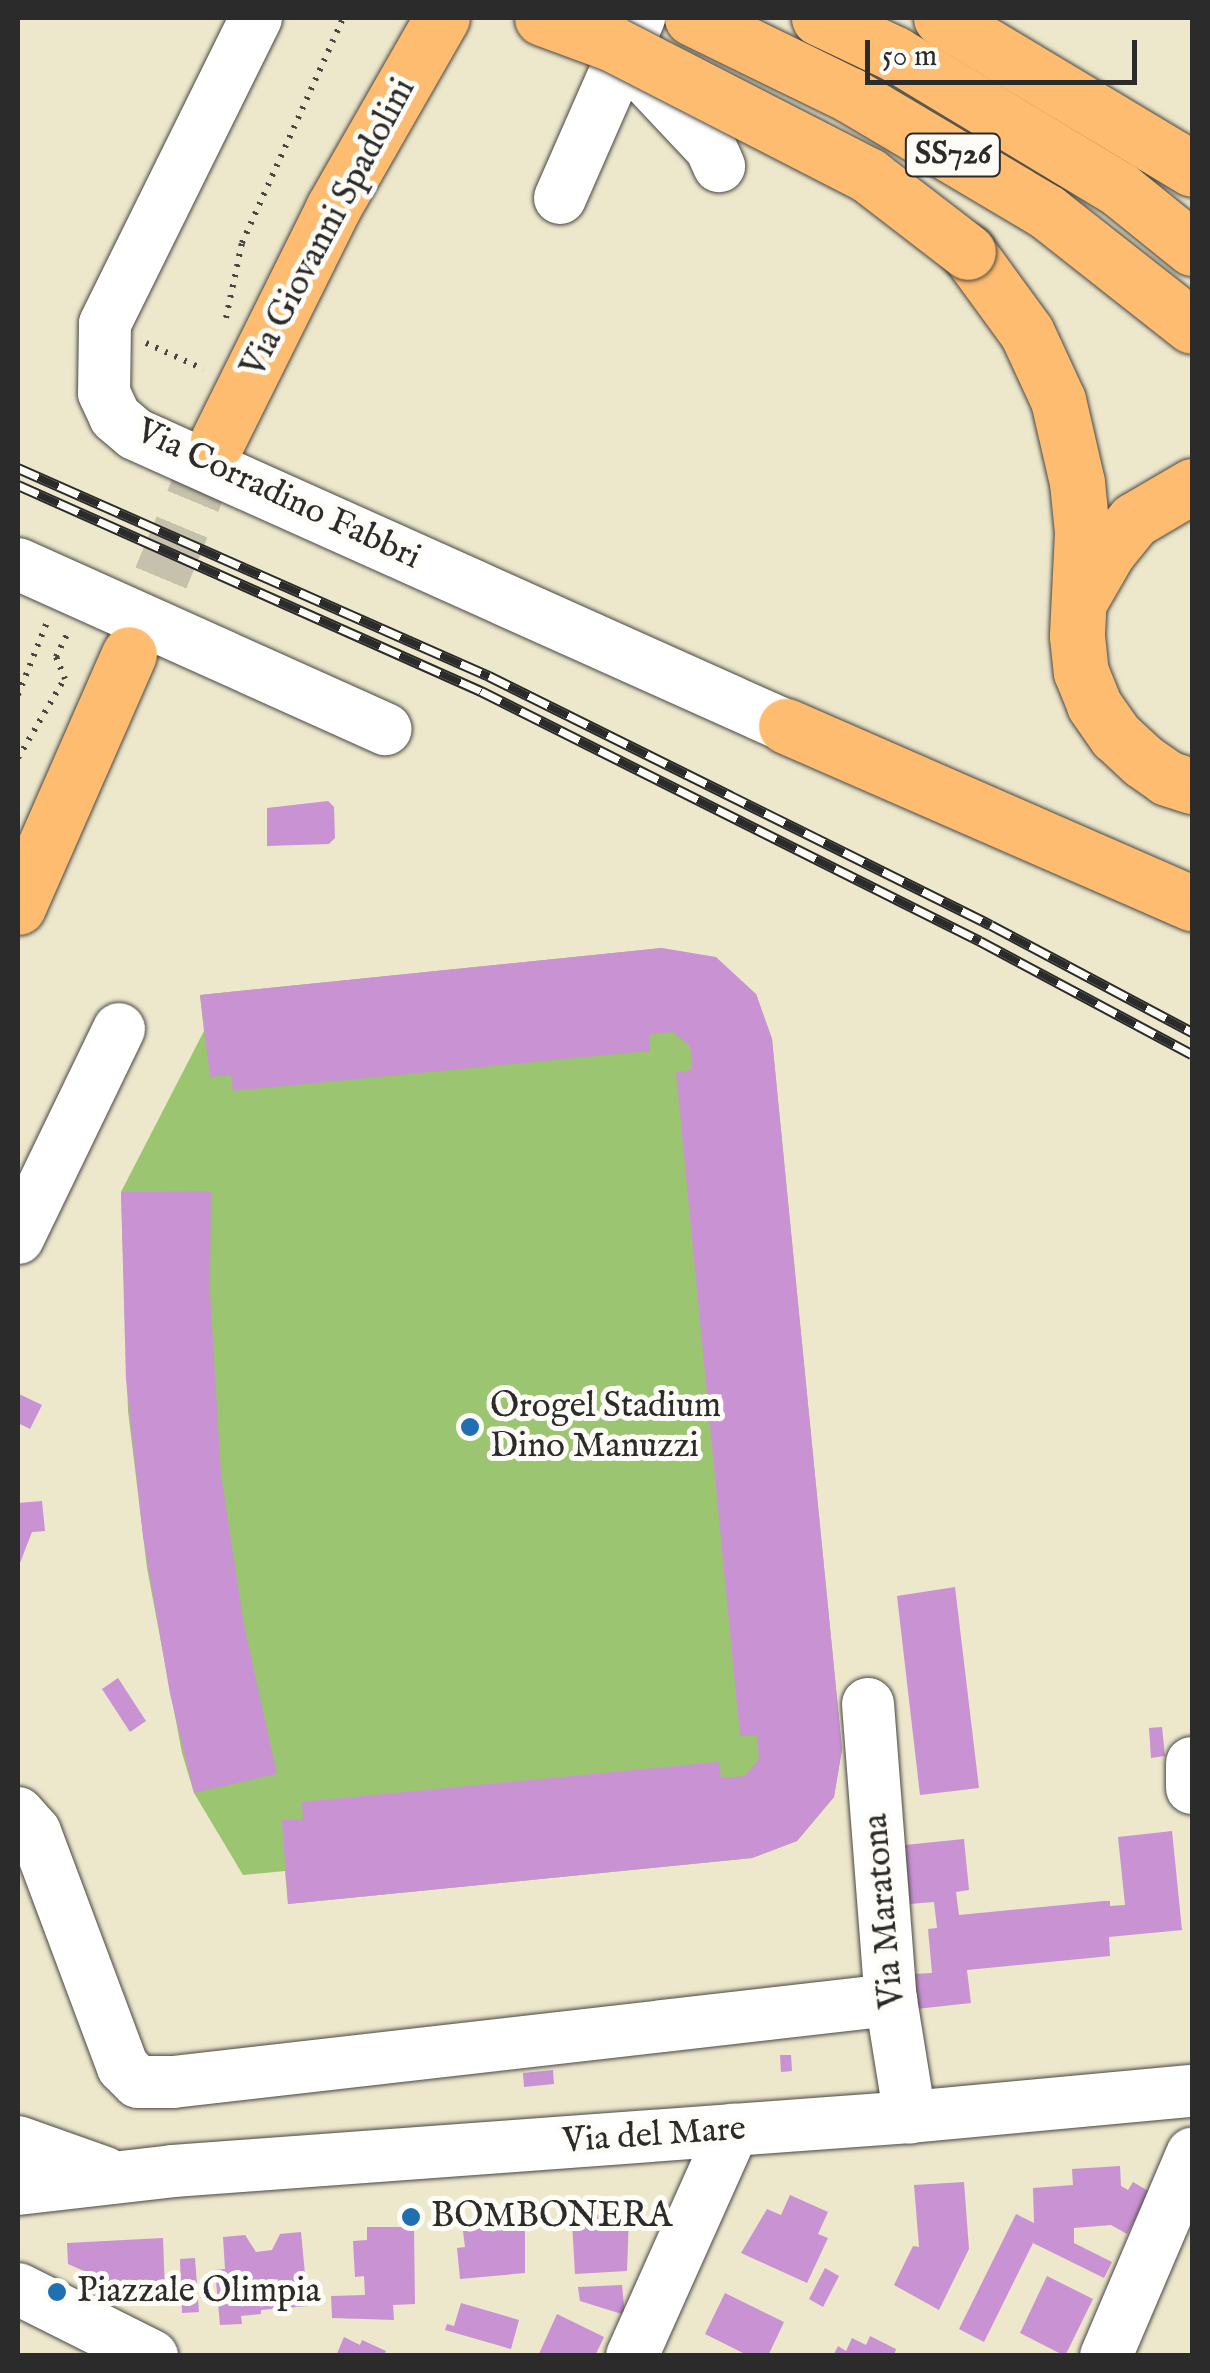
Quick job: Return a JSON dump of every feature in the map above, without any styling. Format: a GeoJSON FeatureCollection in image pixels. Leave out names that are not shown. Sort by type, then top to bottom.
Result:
{"type":"FeatureCollection","features":[{"type":"Feature","properties":{"kind":"main road","name":"Via Giovanni Spadolini"},"geometry":{"type":"LineString","coordinates":[[218,440],[333,208],[442,18]]}},
{"type":"Feature","properties":{"kind":"main road"},"geometry":{"type":"LineString","coordinates":[[542,18],[613,44],[868,175],[968,252],[1028,333],[1058,400],[1077,482],[1082,597],[1077,636],[1081,672],[1094,705],[1116,736],[1143,762],[1168,778],[1192,786]]}},
{"type":"Feature","properties":{"kind":"main road","name":"SS726"},"geometry":{"type":"LineString","coordinates":[[692,18],[850,95],[1048,212],[1192,326]]}},
{"type":"Feature","properties":{"kind":"main road","name":"SS726"},"geometry":{"type":"LineString","coordinates":[[819,18],[895,54],[1119,190],[1192,248]]}},
{"type":"Feature","properties":{"kind":"main road"},"geometry":{"type":"LineString","coordinates":[[948,21],[1192,169]]}},
{"type":"Feature","properties":{"kind":"main road"},"geometry":{"type":"LineString","coordinates":[[1082,597],[1108,552],[1134,520],[1192,486]]}},
{"type":"Feature","properties":{"kind":"main road"},"geometry":{"type":"LineString","coordinates":[[18,906],[129,654]]}},
{"type":"Feature","properties":{"kind":"main road"},"geometry":{"type":"LineString","coordinates":[[786,726],[1178,899]]}},
{"type":"Feature","properties":{"kind":"street","name":"Via Corradino Fabbri"},"geometry":{"type":"LineString","coordinates":[[256,18],[104,332],[104,393],[115,417],[135,434],[786,726]]}},
{"type":"Feature","properties":{"kind":"street"},"geometry":{"type":"LineString","coordinates":[[636,25],[640,68],[657,93],[711,148],[718,166]]}},
{"type":"Feature","properties":{"kind":"street"},"geometry":{"type":"LineString","coordinates":[[560,198],[636,25]]}},
{"type":"Feature","properties":{"kind":"street"},"geometry":{"type":"LineString","coordinates":[[603,96],[632,88],[657,93]]}},
{"type":"Feature","properties":{"kind":"street"},"geometry":{"type":"LineString","coordinates":[[18,564],[386,729]]}},
{"type":"Feature","properties":{"kind":"street"},"geometry":{"type":"LineString","coordinates":[[18,1238],[119,1029]]}},
{"type":"Feature","properties":{"kind":"street","name":"Via Maratona"},"geometry":{"type":"LineString","coordinates":[[868,1704],[891,2000],[910,2117]]}},
{"type":"Feature","properties":{"kind":"street"},"geometry":{"type":"LineString","coordinates":[[1192,1763],[1192,1788]]}},
{"type":"Feature","properties":{"kind":"street"},"geometry":{"type":"LineString","coordinates":[[18,1813],[42,1848],[123,2067],[138,2082],[192,2080],[891,2000]]}},
{"type":"Feature","properties":{"kind":"street","name":"Via del Mare"},"geometry":{"type":"LineString","coordinates":[[18,2189],[1192,2091]]}},
{"type":"Feature","properties":{"kind":"street"},"geometry":{"type":"LineString","coordinates":[[632,2356],[733,2130]]}},
{"type":"Feature","properties":{"kind":"street","name":"Via del Mare"},"geometry":{"type":"LineString","coordinates":[[18,2142],[116,2178]]}},
{"type":"Feature","properties":{"kind":"street"},"geometry":{"type":"LineString","coordinates":[[1106,2356],[1192,2154]]}},
{"type":"Feature","properties":{"kind":"street"},"geometry":{"type":"LineString","coordinates":[[20,2292],[152,2356]]}},
{"type":"Feature","properties":{"kind":"path"},"geometry":{"type":"LineString","coordinates":[[222,335],[242,242],[343,18]]}},
{"type":"Feature","properties":{"kind":"path"},"geometry":{"type":"LineString","coordinates":[[104,332],[208,372]]}},
{"type":"Feature","properties":{"kind":"path"},"geometry":{"type":"LineString","coordinates":[[202,387],[215,354]]}},
{"type":"Feature","properties":{"kind":"path"},"geometry":{"type":"LineString","coordinates":[[18,695],[65,583]]}},
{"type":"Feature","properties":{"kind":"path"},"geometry":{"type":"LineString","coordinates":[[18,758],[74,666]]}},
{"type":"Feature","properties":{"kind":"green space","name":"Orogel Stadium Dino Manuzzi"},"geometry":{"type":"Polygon","coordinates":[[[662,948],[756,994],[772,1039],[842,1749],[834,1797],[797,1841],[752,1858],[288,1904],[285,1871],[243,1875],[194,1793],[182,1753],[147,1568],[128,1411],[121,1192],[204,1031],[200,995],[662,948]]]}},
{"type":"Feature","properties":{"kind":"building"},"geometry":{"type":"Polygon","coordinates":[[[328,801],[334,807],[335,838],[329,844],[267,846],[267,808],[328,801]]]}},
{"type":"Feature","properties":{"kind":"building"},"geometry":{"type":"Polygon","coordinates":[[[662,948],[716,957],[756,994],[772,1039],[842,1749],[834,1797],[797,1841],[752,1858],[288,1904],[282,1820],[303,1819],[302,1802],[719,1762],[721,1778],[745,1776],[759,1759],[757,1735],[740,1736],[676,1072],[692,1070],[690,1046],[673,1032],[649,1035],[650,1051],[233,1091],[231,1075],[210,1077],[200,995],[662,948]]]}},
{"type":"Feature","properties":{"kind":"building"},"geometry":{"type":"Polygon","coordinates":[[[211,1191],[210,1291],[221,1474],[244,1625],[277,1774],[194,1793],[170,1694],[143,1536],[126,1380],[121,1192],[211,1191]]]}},
{"type":"Feature","properties":{"kind":"building"},"geometry":{"type":"Polygon","coordinates":[[[19,1394],[42,1405],[30,1429],[18,1423],[19,1394]]]}},
{"type":"Feature","properties":{"kind":"building"},"geometry":{"type":"Polygon","coordinates":[[[42,1501],[45,1531],[32,1532],[18,1568],[18,1503],[42,1501]]]}},
{"type":"Feature","properties":{"kind":"building"},"geometry":{"type":"Polygon","coordinates":[[[955,1587],[979,1788],[920,1795],[897,1596],[955,1587]]]}},
{"type":"Feature","properties":{"kind":"building"},"geometry":{"type":"Polygon","coordinates":[[[118,1678],[146,1721],[130,1732],[102,1689],[118,1678]]]}},
{"type":"Feature","properties":{"kind":"building"},"geometry":{"type":"Polygon","coordinates":[[[1162,1727],[1165,1756],[1151,1758],[1149,1728],[1162,1727]]]}},
{"type":"Feature","properties":{"kind":"building"},"geometry":{"type":"Polygon","coordinates":[[[1172,1831],[1182,1930],[1109,1937],[1110,1956],[967,1970],[971,2003],[916,2009],[913,1974],[932,1973],[928,1929],[937,1928],[934,1902],[910,1904],[905,1845],[964,1839],[969,1890],[956,1892],[959,1915],[1104,1901],[1110,1901],[1110,1906],[1125,1905],[1118,1837],[1172,1831]]]}},
{"type":"Feature","properties":{"kind":"building"},"geometry":{"type":"Polygon","coordinates":[[[780,2055],[791,2055],[792,2071],[781,2072],[780,2055]]]}},
{"type":"Feature","properties":{"kind":"building"},"geometry":{"type":"Polygon","coordinates":[[[553,2070],[554,2084],[524,2087],[523,2073],[553,2070]]]}},
{"type":"Feature","properties":{"kind":"building"},"geometry":{"type":"Polygon","coordinates":[[[1120,2166],[1121,2186],[1128,2190],[1133,2182],[1150,2192],[1127,2234],[1111,2225],[1074,2228],[1074,2243],[1112,2262],[1104,2278],[1033,2243],[984,2342],[959,2329],[1016,2214],[1034,2223],[1033,2188],[1073,2185],[1072,2169],[1120,2166]]]}},
{"type":"Feature","properties":{"kind":"building"},"geometry":{"type":"Polygon","coordinates":[[[964,2182],[969,2249],[939,2310],[894,2285],[913,2246],[919,2247],[914,2185],[964,2182]]]}},
{"type":"Feature","properties":{"kind":"building"},"geometry":{"type":"Polygon","coordinates":[[[790,2195],[828,2212],[818,2234],[828,2238],[807,2283],[741,2253],[767,2209],[781,2215],[790,2195]]]}},
{"type":"Feature","properties":{"kind":"building"},"geometry":{"type":"Polygon","coordinates":[[[581,2216],[629,2216],[627,2271],[575,2274],[572,2222],[581,2221],[581,2216]]]}},
{"type":"Feature","properties":{"kind":"building"},"geometry":{"type":"Polygon","coordinates":[[[525,2218],[525,2273],[460,2279],[457,2248],[465,2247],[462,2224],[525,2218]]]}},
{"type":"Feature","properties":{"kind":"building"},"geometry":{"type":"Polygon","coordinates":[[[367,2227],[414,2227],[415,2304],[393,2305],[394,2320],[332,2318],[331,2296],[365,2295],[364,2276],[355,2277],[353,2241],[367,2240],[367,2227]]]}},
{"type":"Feature","properties":{"kind":"building"},"geometry":{"type":"Polygon","coordinates":[[[301,2232],[308,2306],[261,2310],[261,2314],[241,2316],[242,2324],[220,2325],[215,2270],[225,2269],[223,2237],[245,2235],[256,2252],[272,2250],[280,2234],[301,2232]]]}},
{"type":"Feature","properties":{"kind":"building"},"geometry":{"type":"Polygon","coordinates":[[[163,2238],[165,2291],[123,2293],[122,2282],[109,2282],[68,2264],[67,2243],[163,2238]]]}},
{"type":"Feature","properties":{"kind":"building"},"geometry":{"type":"Polygon","coordinates":[[[195,2258],[199,2312],[182,2313],[180,2259],[195,2258]]]}},
{"type":"Feature","properties":{"kind":"building"},"geometry":{"type":"Polygon","coordinates":[[[825,2268],[839,2276],[823,2307],[809,2299],[825,2268]]]}},
{"type":"Feature","properties":{"kind":"building"},"geometry":{"type":"Polygon","coordinates":[[[1047,2276],[1093,2299],[1065,2356],[1020,2333],[1047,2276]]]}},
{"type":"Feature","properties":{"kind":"building"},"geometry":{"type":"Polygon","coordinates":[[[622,2285],[625,2315],[580,2301],[578,2287],[622,2285]]]}},
{"type":"Feature","properties":{"kind":"building"},"geometry":{"type":"Polygon","coordinates":[[[725,2293],[784,2322],[768,2356],[749,2356],[705,2334],[725,2293]]]}},
{"type":"Feature","properties":{"kind":"building"},"geometry":{"type":"Polygon","coordinates":[[[461,2303],[519,2320],[511,2349],[445,2330],[447,2324],[454,2326],[461,2303]]]}},
{"type":"Feature","properties":{"kind":"building"},"geometry":{"type":"Polygon","coordinates":[[[557,2314],[604,2337],[595,2356],[538,2356],[557,2314]]]}},
{"type":"Feature","properties":{"kind":"building"},"geometry":{"type":"Polygon","coordinates":[[[870,2336],[896,2349],[894,2356],[833,2356],[838,2346],[846,2351],[852,2338],[866,2345],[870,2336]]]}},
{"type":"Feature","properties":{"kind":"building"},"geometry":{"type":"Polygon","coordinates":[[[344,2337],[386,2351],[384,2356],[336,2356],[344,2337]]]}},
{"type":"Feature","properties":{"kind":"tunnel"},"geometry":{"type":"LineString","coordinates":[[129,654],[218,440]]}},
{"type":"Feature","properties":{"kind":"railway"},"geometry":{"type":"LineString","coordinates":[[18,468],[489,676],[991,925],[1192,1032]]}},
{"type":"Feature","properties":{"kind":"railway"},"geometry":{"type":"LineString","coordinates":[[18,485],[481,691],[980,941],[1192,1054]]}},
{"type":"Feature","properties":{"kind":"place","name":"Orogel Stadium Dino Manuzzi"},"geometry":{"type":"Point","coordinates":[470,1427]}},
{"type":"Feature","properties":{"kind":"place","name":"BOMBONERA"},"geometry":{"type":"Point","coordinates":[411,2217]}},
{"type":"Feature","properties":{"kind":"place","name":"Piazzale Olimpia"},"geometry":{"type":"Point","coordinates":[57,2292]}}]}
